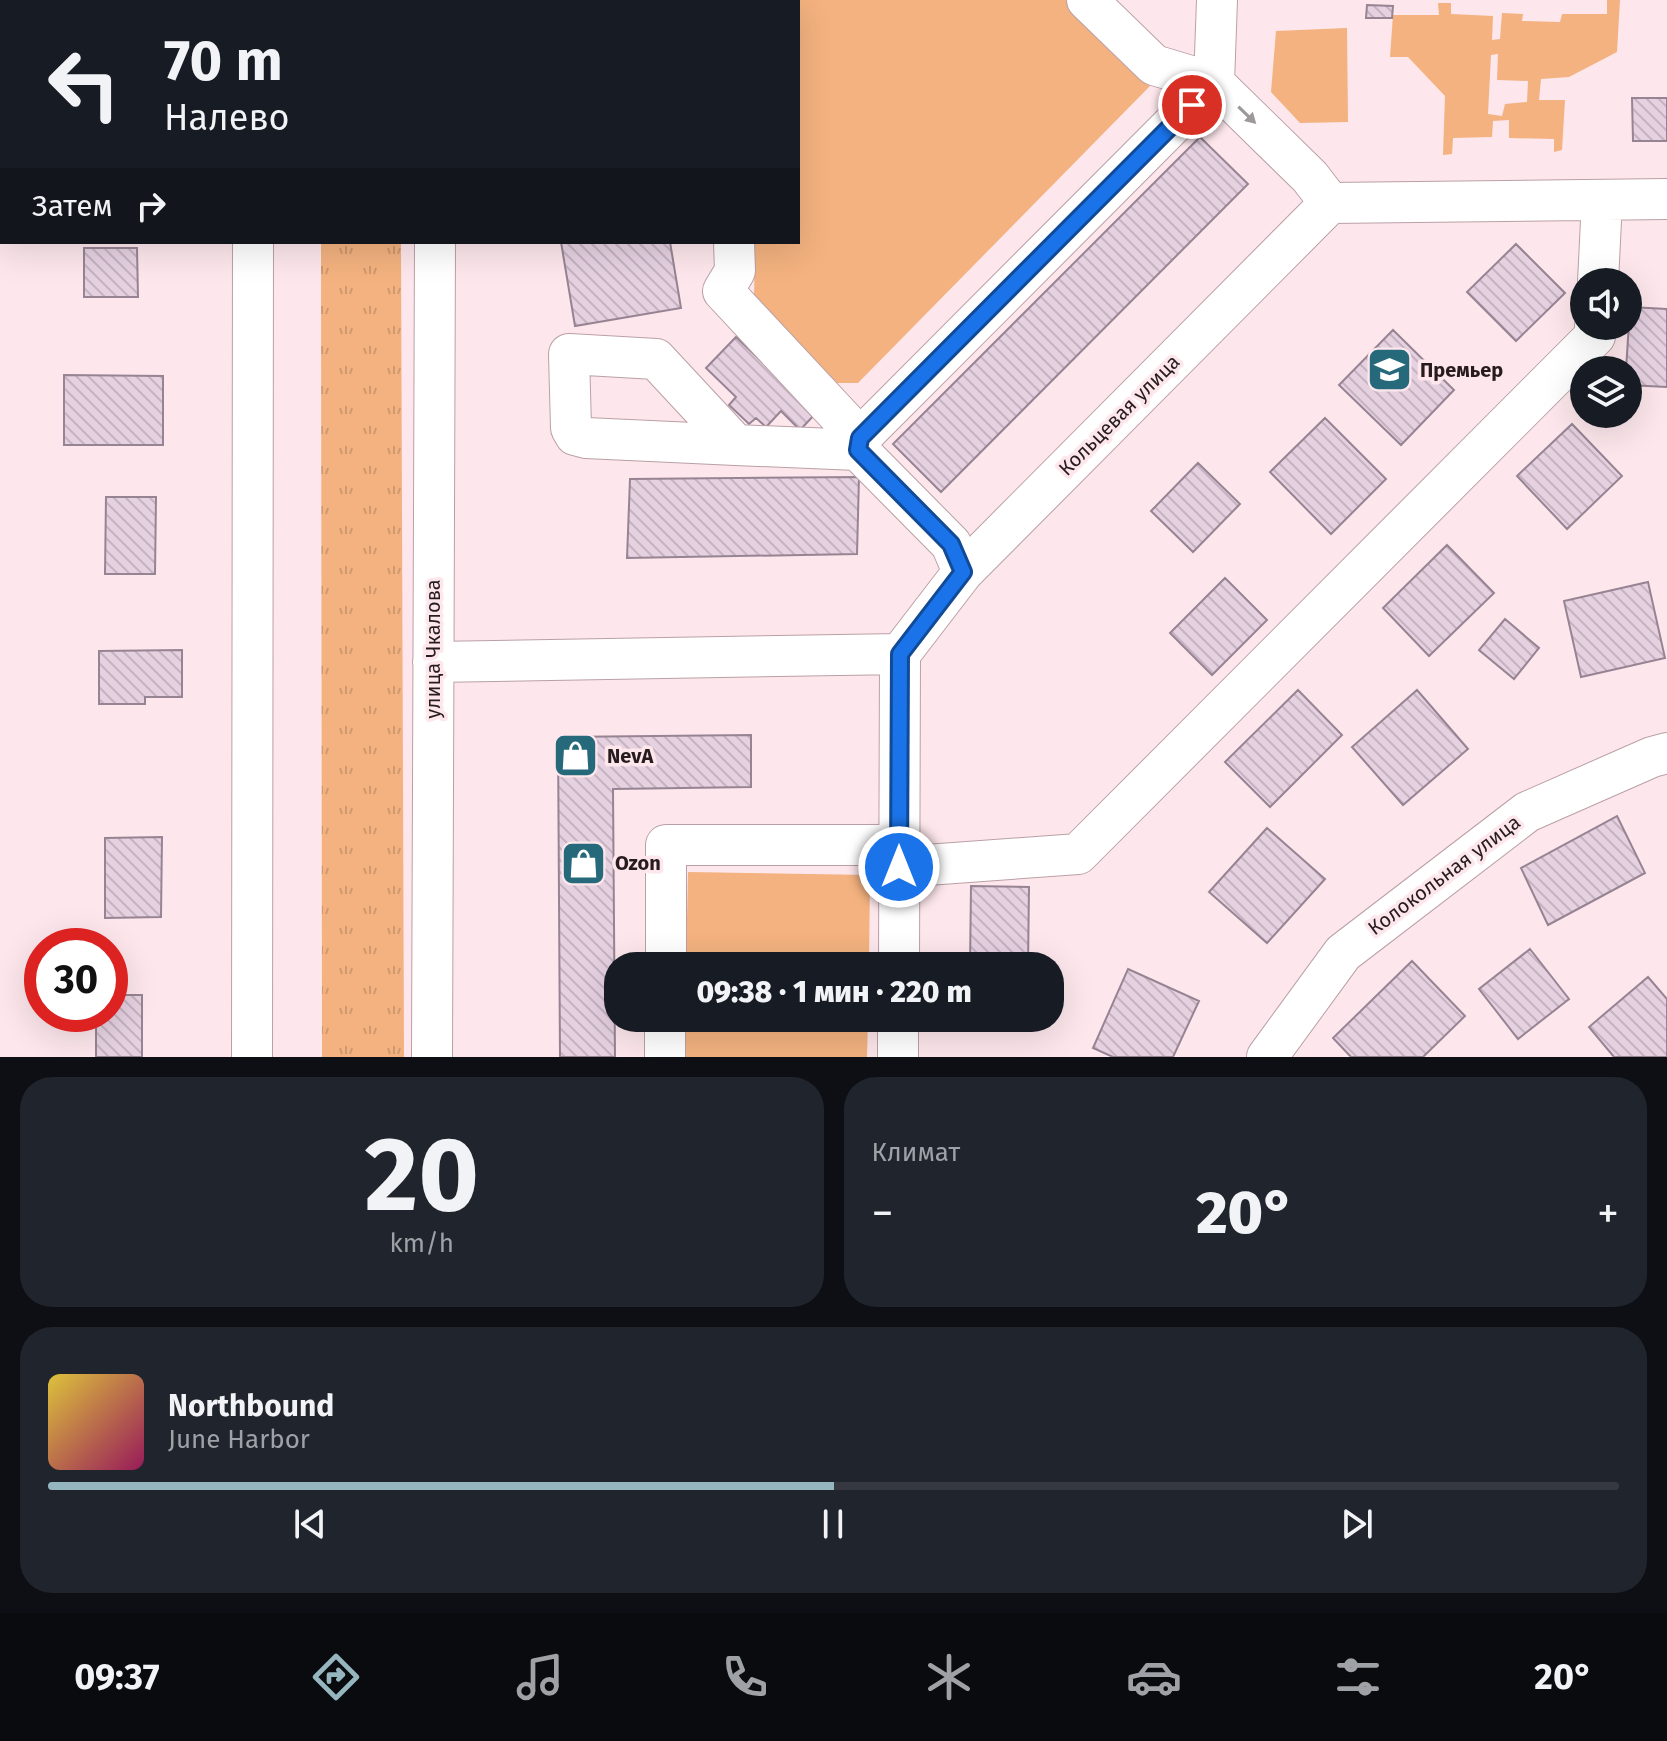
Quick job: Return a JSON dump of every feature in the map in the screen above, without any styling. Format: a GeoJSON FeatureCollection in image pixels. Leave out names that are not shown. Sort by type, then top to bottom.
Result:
{"type":"FeatureCollection","features":[{"type":"Feature","properties":{"kind":"street"},"geometry":{"type":"LineString","coordinates":[[1087,0],[1154,65],[1214,83],[1310,177],[1330,203],[1667,199]]}},
{"type":"Feature","properties":{"kind":"street"},"geometry":{"type":"LineString","coordinates":[[736,445],[859,444],[1214,83],[1217,0]]}},
{"type":"Feature","properties":{"kind":"street"},"geometry":{"type":"LineString","coordinates":[[1599,268],[1602,200]]}},
{"type":"Feature","properties":{"kind":"street","name":"Кольцевая улица"},"geometry":{"type":"LineString","coordinates":[[900,654],[963,572],[1330,203]]}},
{"type":"Feature","properties":{"kind":"street"},"geometry":{"type":"LineString","coordinates":[[252,1057],[253,244]]}},
{"type":"Feature","properties":{"kind":"street","name":"улица Чкалова"},"geometry":{"type":"LineString","coordinates":[[432,1057],[435,244]]}},
{"type":"Feature","properties":{"kind":"street"},"geometry":{"type":"LineString","coordinates":[[734,244],[735,271],[723,291],[951,544],[963,572]]}},
{"type":"Feature","properties":{"kind":"street"},"geometry":{"type":"LineString","coordinates":[[666,952],[666,845],[899,856],[1078,854],[1591,340]]}},
{"type":"Feature","properties":{"kind":"street"},"geometry":{"type":"LineString","coordinates":[[433,662],[900,654],[899,952]]}},
{"type":"Feature","properties":{"kind":"street","name":"Колокольная улица"},"geometry":{"type":"LineString","coordinates":[[1267,1057],[1343,953],[1527,812],[1667,753]]}},
{"type":"Feature","properties":{"kind":"street"},"geometry":{"type":"LineString","coordinates":[[665,1032],[665,1057]]}},
{"type":"Feature","properties":{"kind":"street"},"geometry":{"type":"LineString","coordinates":[[898,1032],[898,1057]]}},
{"type":"Feature","properties":{"kind":"green space"},"geometry":{"type":"Polygon","coordinates":[[[800,0],[1066,0],[1150,86],[858,383],[837,383],[754,298],[755,244],[800,244],[800,0]]]}},
{"type":"Feature","properties":{"kind":"green space"},"geometry":{"type":"Polygon","coordinates":[[[1607,0],[1620,0],[1617,52],[1569,77],[1541,79],[1539,100],[1565,100],[1562,150],[1554,152],[1554,139],[1509,138],[1509,120],[1493,121],[1492,137],[1453,138],[1452,154],[1443,155],[1445,96],[1408,57],[1390,57],[1393,15],[1439,15],[1438,3],[1451,3],[1451,14],[1493,16],[1492,40],[1500,39],[1502,13],[1523,14],[1522,21],[1560,22],[1562,14],[1607,14],[1607,0]],[[1498,54],[1491,55],[1488,114],[1502,116],[1505,104],[1527,102],[1528,81],[1497,80],[1498,54]]]}},
{"type":"Feature","properties":{"kind":"green space"},"geometry":{"type":"Polygon","coordinates":[[[1347,28],[1348,122],[1300,123],[1271,92],[1276,31],[1347,28]]]}},
{"type":"Feature","properties":{"kind":"green space"},"geometry":{"type":"Polygon","coordinates":[[[321,244],[401,244],[404,1057],[322,1057],[321,244]]]}},
{"type":"Feature","properties":{"kind":"green space"},"geometry":{"type":"Polygon","coordinates":[[[688,872],[870,875],[869,952],[686,952],[688,872]]]}},
{"type":"Feature","properties":{"kind":"green space"},"geometry":{"type":"Polygon","coordinates":[[[685,1032],[868,1032],[867,1057],[685,1057],[685,1032]]]}},
{"type":"Feature","properties":{"kind":"building"},"geometry":{"type":"Polygon","coordinates":[[[1367,5],[1393,6],[1392,18],[1366,18],[1367,5]]]}},
{"type":"Feature","properties":{"kind":"building"},"geometry":{"type":"Polygon","coordinates":[[[1632,98],[1667,98],[1667,141],[1633,141],[1632,98]]]}},
{"type":"Feature","properties":{"kind":"building"},"geometry":{"type":"Polygon","coordinates":[[[1200,137],[1248,184],[941,492],[893,444],[1200,137]]]}},
{"type":"Feature","properties":{"kind":"building"},"geometry":{"type":"Polygon","coordinates":[[[561,244],[670,244],[681,308],[575,326],[561,244]]]}},
{"type":"Feature","properties":{"kind":"building"},"geometry":{"type":"Polygon","coordinates":[[[1516,244],[1565,293],[1516,341],[1467,292],[1516,244]]]}},
{"type":"Feature","properties":{"kind":"building"},"geometry":{"type":"Polygon","coordinates":[[[84,248],[137,248],[138,297],[84,297],[84,248]]]}},
{"type":"Feature","properties":{"kind":"building"},"geometry":{"type":"Polygon","coordinates":[[[1642,308],[1667,309],[1667,387],[1642,386],[1642,356],[1627,356],[1628,340],[1642,340],[1642,308]]]}},
{"type":"Feature","properties":{"kind":"building"},"geometry":{"type":"Polygon","coordinates":[[[1393,330],[1454,390],[1401,445],[1339,385],[1393,330]]]}},
{"type":"Feature","properties":{"kind":"building"},"geometry":{"type":"Polygon","coordinates":[[[736,337],[816,413],[800,430],[781,411],[766,427],[756,418],[749,424],[729,405],[736,397],[706,368],[736,337]]]}},
{"type":"Feature","properties":{"kind":"building"},"geometry":{"type":"Polygon","coordinates":[[[64,375],[163,376],[163,445],[64,445],[64,375]]]}},
{"type":"Feature","properties":{"kind":"building"},"geometry":{"type":"Polygon","coordinates":[[[1325,418],[1386,479],[1331,534],[1270,472],[1325,418]]]}},
{"type":"Feature","properties":{"kind":"building"},"geometry":{"type":"Polygon","coordinates":[[[1570,426],[1576,428],[1622,476],[1567,529],[1517,476],[1570,426]]]}},
{"type":"Feature","properties":{"kind":"building"},"geometry":{"type":"Polygon","coordinates":[[[1198,463],[1240,504],[1193,552],[1151,511],[1198,463]]]}},
{"type":"Feature","properties":{"kind":"building"},"geometry":{"type":"Polygon","coordinates":[[[859,477],[857,554],[627,558],[630,479],[859,477]]]}},
{"type":"Feature","properties":{"kind":"building"},"geometry":{"type":"Polygon","coordinates":[[[106,497],[156,497],[155,574],[105,574],[106,497]]]}},
{"type":"Feature","properties":{"kind":"building"},"geometry":{"type":"Polygon","coordinates":[[[1447,545],[1494,593],[1429,656],[1383,608],[1447,545]]]}},
{"type":"Feature","properties":{"kind":"building"},"geometry":{"type":"Polygon","coordinates":[[[1225,578],[1267,620],[1212,675],[1170,633],[1225,578]]]}},
{"type":"Feature","properties":{"kind":"building"},"geometry":{"type":"Polygon","coordinates":[[[1648,582],[1665,658],[1581,677],[1564,601],[1648,582]]]}},
{"type":"Feature","properties":{"kind":"building"},"geometry":{"type":"Polygon","coordinates":[[[1505,619],[1539,648],[1514,679],[1479,650],[1505,619]]]}},
{"type":"Feature","properties":{"kind":"building"},"geometry":{"type":"Polygon","coordinates":[[[182,650],[182,697],[145,697],[145,704],[99,704],[99,651],[182,650]]]}},
{"type":"Feature","properties":{"kind":"building"},"geometry":{"type":"Polygon","coordinates":[[[1298,690],[1342,735],[1270,807],[1225,762],[1298,690]]]}},
{"type":"Feature","properties":{"kind":"building"},"geometry":{"type":"Polygon","coordinates":[[[1417,690],[1468,749],[1403,805],[1352,747],[1417,690]]]}},
{"type":"Feature","properties":{"kind":"building"},"geometry":{"type":"Polygon","coordinates":[[[751,735],[751,787],[613,789],[614,952],[604,952],[604,1032],[615,1032],[615,1057],[560,1057],[558,737],[751,735]]]}},
{"type":"Feature","properties":{"kind":"building"},"geometry":{"type":"Polygon","coordinates":[[[1617,816],[1645,873],[1548,925],[1521,868],[1617,816]]]}},
{"type":"Feature","properties":{"kind":"building"},"geometry":{"type":"Polygon","coordinates":[[[1267,828],[1325,879],[1267,943],[1209,892],[1267,828]]]}},
{"type":"Feature","properties":{"kind":"building"},"geometry":{"type":"Polygon","coordinates":[[[162,837],[161,917],[105,918],[105,838],[162,837]]]}},
{"type":"Feature","properties":{"kind":"building"},"geometry":{"type":"Polygon","coordinates":[[[971,886],[1029,887],[1028,952],[970,952],[971,886]]]}},
{"type":"Feature","properties":{"kind":"building"},"geometry":{"type":"Polygon","coordinates":[[[1530,949],[1569,999],[1518,1039],[1479,989],[1530,949]]]}},
{"type":"Feature","properties":{"kind":"building"},"geometry":{"type":"Polygon","coordinates":[[[1412,961],[1465,1016],[1423,1057],[1351,1057],[1333,1038],[1412,961]]]}},
{"type":"Feature","properties":{"kind":"building"},"geometry":{"type":"Polygon","coordinates":[[[1128,969],[1199,1001],[1173,1057],[1113,1057],[1093,1048],[1128,969]]]}},
{"type":"Feature","properties":{"kind":"building"},"geometry":{"type":"Polygon","coordinates":[[[1648,977],[1667,999],[1667,1057],[1614,1057],[1589,1027],[1648,977]]]}},
{"type":"Feature","properties":{"kind":"building"},"geometry":{"type":"Polygon","coordinates":[[[128,995],[142,995],[142,1057],[96,1057],[96,1032],[128,1032],[128,995]]]}},
{"type":"Feature","properties":{"kind":"place","name":"Премьер"},"geometry":{"type":"Point","coordinates":[1389,370]}},
{"type":"Feature","properties":{"kind":"place","name":"NevA"},"geometry":{"type":"Point","coordinates":[576,756]}},
{"type":"Feature","properties":{"kind":"place","name":"Ozon"},"geometry":{"type":"Point","coordinates":[584,863]}},
{"type":"Feature","properties":{"kind":"route"},"geometry":{"type":"LineString","coordinates":[[899,867],[900,654],[963,572],[951,544],[858,450],[860,438],[1192,105]]}}]}
